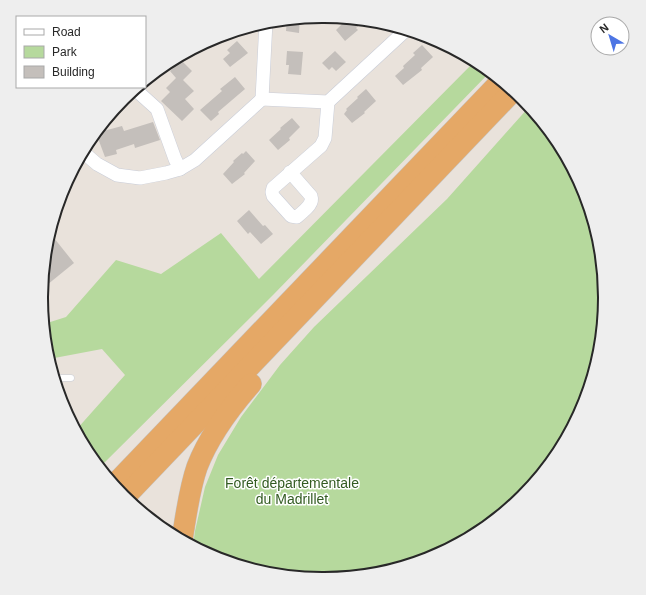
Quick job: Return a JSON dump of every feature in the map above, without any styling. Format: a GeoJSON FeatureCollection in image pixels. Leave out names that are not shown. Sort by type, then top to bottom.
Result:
{"type":"FeatureCollection","features":[{"type":"Feature","properties":{"kind":"highway"},"geometry":{"type":"LineString","coordinates":[[119,480],[496,85]]}},
{"type":"Feature","properties":{"kind":"highway"},"geometry":{"type":"LineString","coordinates":[[129,492],[321,294],[509,95]]}},
{"type":"Feature","properties":{"kind":"highway"},"geometry":{"type":"LineString","coordinates":[[183,533],[190,495],[197,468],[208,442],[228,411],[306,323],[321,294]]}},
{"type":"Feature","properties":{"kind":"street"},"geometry":{"type":"LineString","coordinates":[[88,156],[97,164],[117,176],[140,178],[166,174],[180,169],[195,160],[262,99],[266,29]]}},
{"type":"Feature","properties":{"kind":"street"},"geometry":{"type":"LineString","coordinates":[[290,172],[321,146],[325,138],[328,102],[401,35]]}},
{"type":"Feature","properties":{"kind":"street"},"geometry":{"type":"LineString","coordinates":[[140,93],[157,109],[180,169]]}},
{"type":"Feature","properties":{"kind":"street"},"geometry":{"type":"LineString","coordinates":[[262,99],[328,102]]}},
{"type":"Feature","properties":{"kind":"lane"},"geometry":{"type":"LineString","coordinates":[[61,378],[71,378]]}},
{"type":"Feature","properties":{"kind":"green space"},"geometry":{"type":"Polygon","coordinates":[[[470,66],[486,77],[274,294],[104,463],[80,425],[125,375],[102,349],[56,358],[50,322],[66,317],[116,260],[161,274],[221,233],[259,279],[470,66]]]}},
{"type":"Feature","properties":{"kind":"green space","name":"Forêt départementale du Madrillet"},"geometry":{"type":"Polygon","coordinates":[[[525,112],[541,130],[561,160],[577,192],[588,226],[595,262],[598,298],[595,333],[588,369],[577,403],[561,435],[541,465],[517,492],[476,526],[428,551],[394,563],[377,567],[359,570],[323,572],[287,570],[252,563],[218,551],[194,539],[205,487],[218,455],[241,417],[280,365],[314,327],[447,199],[525,112]]]}},
{"type":"Feature","properties":{"kind":"building"},"geometry":{"type":"Polygon","coordinates":[[[300,24],[299,33],[286,31],[287,25],[300,24]]]}},
{"type":"Feature","properties":{"kind":"building"},"geometry":{"type":"Polygon","coordinates":[[[342,24],[359,25],[356,28],[358,30],[345,41],[336,30],[342,24]]]}},
{"type":"Feature","properties":{"kind":"building"},"geometry":{"type":"Polygon","coordinates":[[[237,41],[248,53],[230,67],[223,59],[230,53],[227,50],[237,41]]]}},
{"type":"Feature","properties":{"kind":"building"},"geometry":{"type":"Polygon","coordinates":[[[422,45],[433,57],[421,68],[422,70],[403,85],[395,76],[415,55],[413,53],[422,45]]]}},
{"type":"Feature","properties":{"kind":"building"},"geometry":{"type":"Polygon","coordinates":[[[287,51],[303,52],[301,75],[288,74],[289,65],[286,65],[287,51]]]}},
{"type":"Feature","properties":{"kind":"building"},"geometry":{"type":"Polygon","coordinates":[[[335,51],[346,62],[336,71],[332,67],[329,70],[322,63],[335,51]]]}},
{"type":"Feature","properties":{"kind":"building"},"geometry":{"type":"Polygon","coordinates":[[[183,62],[192,71],[183,80],[194,91],[185,99],[194,109],[182,121],[161,101],[170,92],[166,88],[176,78],[170,71],[183,62]]]}},
{"type":"Feature","properties":{"kind":"building"},"geometry":{"type":"Polygon","coordinates":[[[235,77],[245,89],[218,112],[219,114],[211,121],[200,110],[222,91],[220,89],[235,77]]]}},
{"type":"Feature","properties":{"kind":"building"},"geometry":{"type":"Polygon","coordinates":[[[366,89],[376,101],[364,112],[365,113],[352,123],[344,114],[347,110],[346,109],[366,89]]]}},
{"type":"Feature","properties":{"kind":"building"},"geometry":{"type":"Polygon","coordinates":[[[292,118],[300,127],[289,138],[290,140],[278,150],[269,140],[292,118]]]}},
{"type":"Feature","properties":{"kind":"building"},"geometry":{"type":"Polygon","coordinates":[[[153,122],[160,140],[135,148],[134,144],[116,150],[117,154],[105,157],[99,140],[105,131],[122,126],[124,131],[153,122]]]}},
{"type":"Feature","properties":{"kind":"building"},"geometry":{"type":"Polygon","coordinates":[[[246,151],[255,161],[244,173],[245,174],[232,184],[223,174],[234,162],[233,161],[246,151]]]}},
{"type":"Feature","properties":{"kind":"building"},"geometry":{"type":"Polygon","coordinates":[[[249,210],[263,226],[265,225],[273,234],[261,244],[250,232],[248,234],[237,221],[249,210]]]}},
{"type":"Feature","properties":{"kind":"building"},"geometry":{"type":"Polygon","coordinates":[[[55,239],[74,263],[49,283],[55,239]]]}}]}
